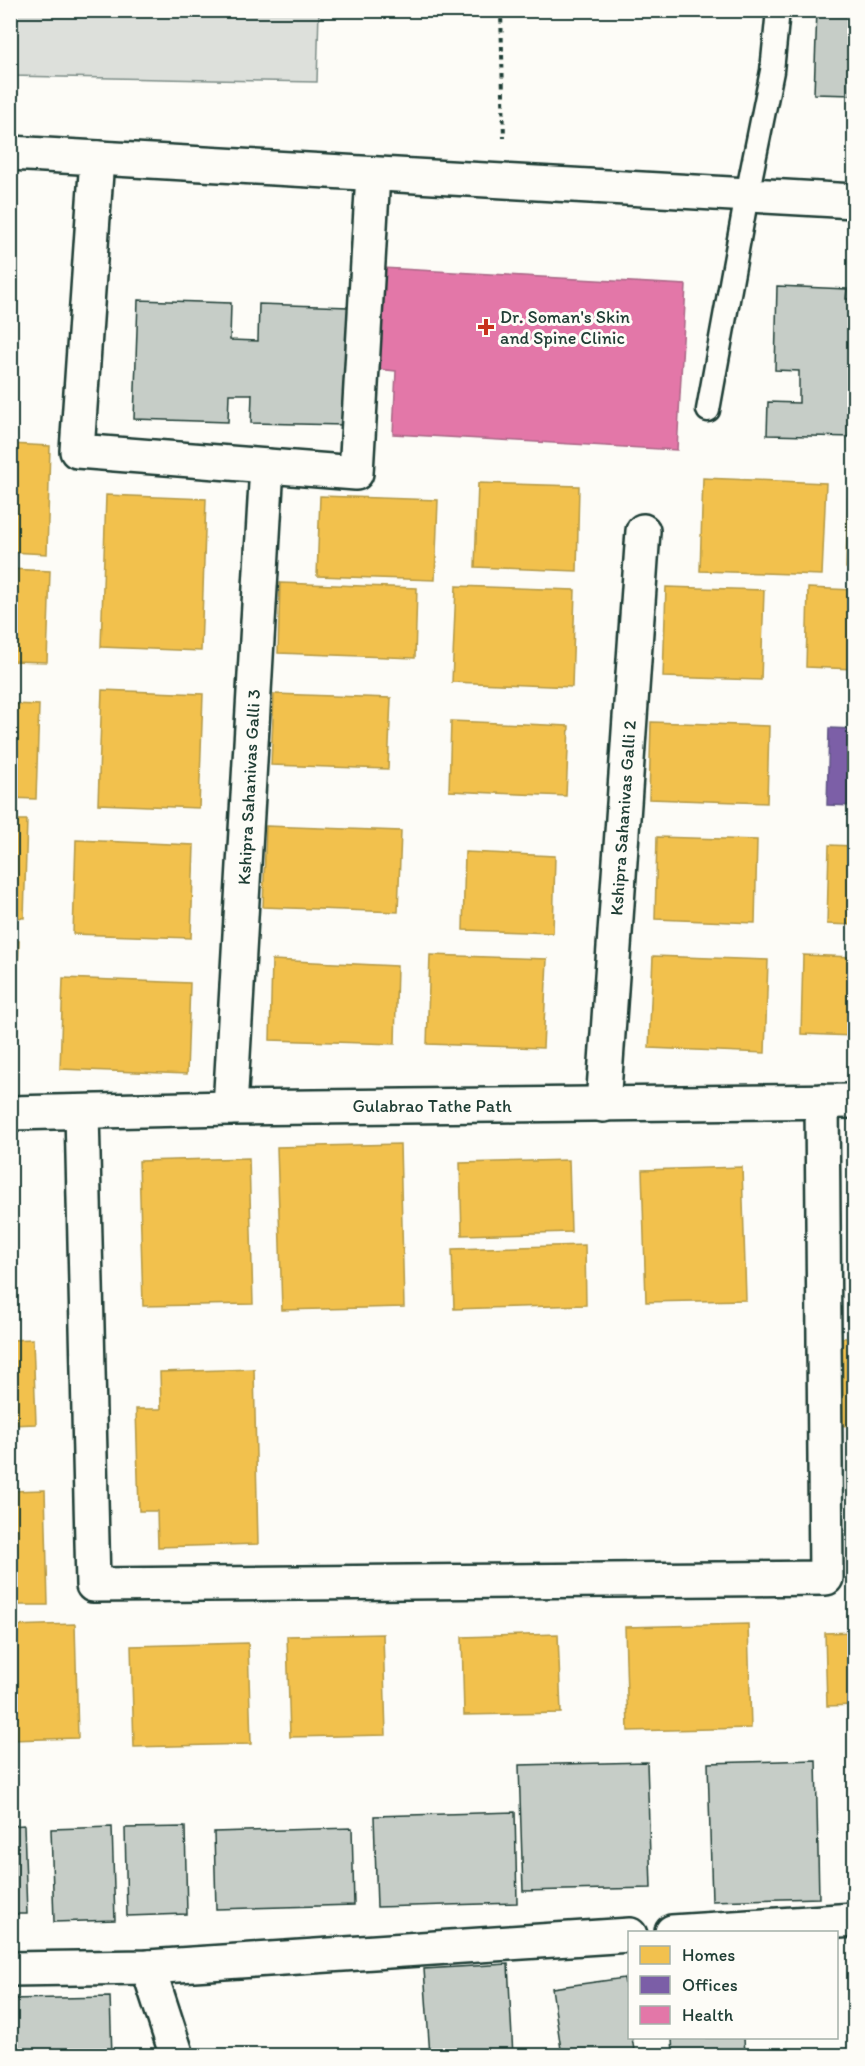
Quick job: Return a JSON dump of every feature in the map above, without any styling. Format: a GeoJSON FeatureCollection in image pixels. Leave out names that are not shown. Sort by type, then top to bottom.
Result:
{"type":"FeatureCollection","features":[{"type":"Feature","properties":{"kind":"street"},"geometry":{"type":"LineString","coordinates":[[10,153],[855,201]]}},
{"type":"Feature","properties":{"kind":"street"},"geometry":{"type":"LineString","coordinates":[[97,158],[77,451],[356,473],[373,174]]}},
{"type":"Feature","properties":{"kind":"street","name":"Kshipra Sahanivas Galli 3"},"geometry":{"type":"LineString","coordinates":[[230,1108],[267,466]]}},
{"type":"Feature","properties":{"kind":"street","name":"Kshipra Sahanivas Galli 2"},"geometry":{"type":"LineString","coordinates":[[603,1105],[643,531]]}},
{"type":"Feature","properties":{"kind":"street"},"geometry":{"type":"LineString","coordinates":[[82,1112],[93,1585],[826,1578],[822,1101]]}},
{"type":"Feature","properties":{"kind":"street","name":"Gulabrao Tathe Path"},"geometry":{"type":"LineString","coordinates":[[10,1113],[230,1108],[855,1101]]}},
{"type":"Feature","properties":{"kind":"street"},"geometry":{"type":"LineString","coordinates":[[687,1931],[855,1920]]}},
{"type":"Feature","properties":{"kind":"street"},"geometry":{"type":"LineString","coordinates":[[10,1969],[148,1967],[628,1935]]}},
{"type":"Feature","properties":{"kind":"street"},"geometry":{"type":"LineString","coordinates":[[148,1967],[177,2055]]}},
{"type":"Feature","properties":{"kind":"lane"},"geometry":{"type":"LineString","coordinates":[[708,410],[772,71],[778,10]]}},
{"type":"Feature","properties":{"kind":"path"},"geometry":{"type":"LineString","coordinates":[[501,10],[505,181]]}},
{"type":"Feature","properties":{"kind":"shaded area"},"geometry":{"type":"Polygon","coordinates":[[[11,10],[319,11],[317,82],[11,76],[11,10]]]}},
{"type":"Feature","properties":{"kind":"building: Homes"},"geometry":{"type":"Polygon","coordinates":[[[10,444],[50,446],[47,554],[10,552],[10,444]]]}},
{"type":"Feature","properties":{"kind":"building: Homes"},"geometry":{"type":"Polygon","coordinates":[[[703,478],[826,483],[822,575],[700,571],[703,478]]]}},
{"type":"Feature","properties":{"kind":"building: Homes"},"geometry":{"type":"Polygon","coordinates":[[[478,483],[579,486],[577,571],[475,567],[478,483]]]}},
{"type":"Feature","properties":{"kind":"building: Homes"},"geometry":{"type":"Polygon","coordinates":[[[106,495],[206,499],[201,651],[101,647],[106,495]]]}},
{"type":"Feature","properties":{"kind":"building: Homes"},"geometry":{"type":"Polygon","coordinates":[[[320,496],[438,500],[435,580],[317,576],[320,496]]]}},
{"type":"Feature","properties":{"kind":"building: Homes"},"geometry":{"type":"Polygon","coordinates":[[[848,498],[854,498],[854,568],[846,568],[848,498]]]}},
{"type":"Feature","properties":{"kind":"building: Homes"},"geometry":{"type":"Polygon","coordinates":[[[10,569],[50,571],[47,662],[10,661],[10,569]]]}},
{"type":"Feature","properties":{"kind":"building: Homes"},"geometry":{"type":"Polygon","coordinates":[[[280,583],[417,588],[415,658],[278,653],[280,583]]]}},
{"type":"Feature","properties":{"kind":"building: Homes"},"geometry":{"type":"Polygon","coordinates":[[[456,586],[575,590],[572,687],[452,682],[456,586]]]}},
{"type":"Feature","properties":{"kind":"building: Homes"},"geometry":{"type":"Polygon","coordinates":[[[666,587],[764,590],[761,680],[663,677],[666,587]]]}},
{"type":"Feature","properties":{"kind":"building: Homes"},"geometry":{"type":"Polygon","coordinates":[[[808,588],[854,590],[854,669],[806,667],[808,588]]]}},
{"type":"Feature","properties":{"kind":"building: Homes"},"geometry":{"type":"Polygon","coordinates":[[[102,690],[203,694],[199,808],[98,804],[102,690]]]}},
{"type":"Feature","properties":{"kind":"building: Homes"},"geometry":{"type":"Polygon","coordinates":[[[274,694],[391,698],[388,769],[271,765],[274,694]]]}},
{"type":"Feature","properties":{"kind":"building: Homes"},"geometry":{"type":"Polygon","coordinates":[[[10,704],[39,705],[36,799],[10,798],[10,704]]]}},
{"type":"Feature","properties":{"kind":"building: Homes"},"geometry":{"type":"Polygon","coordinates":[[[451,721],[569,726],[566,796],[449,791],[451,721]]]}},
{"type":"Feature","properties":{"kind":"building: Homes"},"geometry":{"type":"Polygon","coordinates":[[[651,722],[769,726],[767,803],[649,799],[651,722]]]}},
{"type":"Feature","properties":{"kind":"building: Homes"},"geometry":{"type":"Polygon","coordinates":[[[10,820],[27,820],[24,918],[10,917],[10,820]]]}},
{"type":"Feature","properties":{"kind":"building: Homes"},"geometry":{"type":"Polygon","coordinates":[[[266,826],[401,831],[398,912],[263,907],[266,826]]]}},
{"type":"Feature","properties":{"kind":"building: Homes"},"geometry":{"type":"Polygon","coordinates":[[[657,837],[757,840],[755,923],[655,919],[657,837]]]}},
{"type":"Feature","properties":{"kind":"building: Homes"},"geometry":{"type":"Polygon","coordinates":[[[76,840],[194,845],[191,938],[73,934],[76,840]]]}},
{"type":"Feature","properties":{"kind":"building: Homes"},"geometry":{"type":"Polygon","coordinates":[[[829,845],[854,846],[854,925],[827,924],[829,845]]]}},
{"type":"Feature","properties":{"kind":"building: Homes"},"geometry":{"type":"Polygon","coordinates":[[[465,852],[555,856],[553,933],[463,930],[465,852]]]}},
{"type":"Feature","properties":{"kind":"building: Homes"},"geometry":{"type":"Polygon","coordinates":[[[10,940],[19,941],[15,1052],[10,1052],[10,940]]]}},
{"type":"Feature","properties":{"kind":"building: Homes"},"geometry":{"type":"Polygon","coordinates":[[[430,955],[547,959],[543,1048],[427,1044],[430,955]]]}},
{"type":"Feature","properties":{"kind":"building: Homes"},"geometry":{"type":"Polygon","coordinates":[[[803,955],[854,957],[854,1036],[801,1034],[803,955]]]}},
{"type":"Feature","properties":{"kind":"building: Homes"},"geometry":{"type":"Polygon","coordinates":[[[653,956],[768,960],[765,1053],[649,1048],[653,956]]]}},
{"type":"Feature","properties":{"kind":"building: Homes"},"geometry":{"type":"Polygon","coordinates":[[[272,960],[397,966],[395,1044],[270,1040],[272,960]]]}},
{"type":"Feature","properties":{"kind":"building: Homes"},"geometry":{"type":"Polygon","coordinates":[[[63,978],[190,983],[187,1074],[60,1069],[63,978]]]}},
{"type":"Feature","properties":{"kind":"building: Homes"},"geometry":{"type":"Polygon","coordinates":[[[400,1144],[404,1307],[282,1310],[277,1147],[400,1144]]]}},
{"type":"Feature","properties":{"kind":"building: Homes"},"geometry":{"type":"Polygon","coordinates":[[[249,1158],[253,1304],[143,1306],[139,1161],[249,1158]]]}},
{"type":"Feature","properties":{"kind":"building: Homes"},"geometry":{"type":"Polygon","coordinates":[[[10,1159],[13,1258],[10,1259],[10,1159]]]}},
{"type":"Feature","properties":{"kind":"building: Homes"},"geometry":{"type":"Polygon","coordinates":[[[569,1160],[571,1232],[462,1235],[460,1163],[569,1160]]]}},
{"type":"Feature","properties":{"kind":"building: Homes"},"geometry":{"type":"Polygon","coordinates":[[[742,1167],[746,1300],[646,1302],[642,1170],[742,1167]]]}},
{"type":"Feature","properties":{"kind":"building: Homes"},"geometry":{"type":"Polygon","coordinates":[[[585,1245],[586,1305],[454,1309],[452,1249],[585,1245]]]}},
{"type":"Feature","properties":{"kind":"building: Homes"},"geometry":{"type":"Polygon","coordinates":[[[837,1338],[854,1338],[854,1425],[840,1426],[837,1338]]]}},
{"type":"Feature","properties":{"kind":"building: Homes"},"geometry":{"type":"Polygon","coordinates":[[[33,1339],[36,1424],[10,1425],[10,1340],[33,1339]]]}},
{"type":"Feature","properties":{"kind":"building: Homes"},"geometry":{"type":"Polygon","coordinates":[[[254,1369],[258,1544],[158,1547],[157,1511],[139,1511],[136,1409],[161,1409],[160,1372],[254,1369]]]}},
{"type":"Feature","properties":{"kind":"building: Homes"},"geometry":{"type":"Polygon","coordinates":[[[45,1490],[48,1605],[10,1605],[10,1491],[45,1490]]]}},
{"type":"Feature","properties":{"kind":"building: Homes"},"geometry":{"type":"Polygon","coordinates":[[[75,1624],[78,1738],[10,1740],[10,1626],[75,1624]]]}},
{"type":"Feature","properties":{"kind":"building: Homes"},"geometry":{"type":"Polygon","coordinates":[[[748,1624],[751,1728],[628,1731],[625,1627],[748,1624]]]}},
{"type":"Feature","properties":{"kind":"building: Homes"},"geometry":{"type":"Polygon","coordinates":[[[854,1632],[854,1705],[827,1706],[825,1633],[854,1632]]]}},
{"type":"Feature","properties":{"kind":"building: Homes"},"geometry":{"type":"Polygon","coordinates":[[[383,1634],[386,1735],[290,1737],[287,1636],[383,1634]]]}},
{"type":"Feature","properties":{"kind":"building: Homes"},"geometry":{"type":"Polygon","coordinates":[[[558,1634],[561,1713],[464,1715],[462,1637],[558,1634]]]}},
{"type":"Feature","properties":{"kind":"building: Homes"},"geometry":{"type":"Polygon","coordinates":[[[248,1643],[251,1744],[134,1747],[131,1646],[248,1643]]]}},
{"type":"Feature","properties":{"kind":"building: Offices"},"geometry":{"type":"Polygon","coordinates":[[[829,728],[854,729],[854,806],[827,805],[829,728]]]}},
{"type":"Feature","properties":{"kind":"building: Health"},"geometry":{"type":"Polygon","coordinates":[[[382,268],[686,285],[677,450],[393,434],[396,371],[377,369],[382,268]]]}},
{"type":"Feature","properties":{"kind":"building: Other"},"geometry":{"type":"Polygon","coordinates":[[[817,10],[854,10],[854,95],[814,94],[817,10]]]}},
{"type":"Feature","properties":{"kind":"building: Other"},"geometry":{"type":"Polygon","coordinates":[[[777,286],[847,289],[846,299],[854,299],[854,437],[767,435],[768,402],[799,403],[799,371],[775,370],[777,286]]]}},
{"type":"Feature","properties":{"kind":"building: Other"},"geometry":{"type":"Polygon","coordinates":[[[138,300],[231,303],[230,340],[258,341],[259,304],[349,307],[345,425],[251,423],[252,394],[229,394],[228,422],[134,419],[138,300]]]}},
{"type":"Feature","properties":{"kind":"building: Other"},"geometry":{"type":"Polygon","coordinates":[[[816,1760],[819,1898],[712,1901],[708,1763],[816,1760]]]}},
{"type":"Feature","properties":{"kind":"building: Other"},"geometry":{"type":"Polygon","coordinates":[[[647,1762],[651,1888],[523,1891],[519,1765],[647,1762]]]}},
{"type":"Feature","properties":{"kind":"building: Other"},"geometry":{"type":"Polygon","coordinates":[[[515,1812],[517,1903],[377,1907],[374,1816],[515,1812]]]}},
{"type":"Feature","properties":{"kind":"building: Other"},"geometry":{"type":"Polygon","coordinates":[[[24,1825],[27,1914],[10,1914],[10,1826],[24,1825]]]}},
{"type":"Feature","properties":{"kind":"building: Other"},"geometry":{"type":"Polygon","coordinates":[[[112,1827],[115,1920],[54,1922],[51,1829],[112,1827]]]}},
{"type":"Feature","properties":{"kind":"building: Other"},"geometry":{"type":"Polygon","coordinates":[[[185,1827],[187,1914],[127,1916],[125,1828],[185,1827]]]}},
{"type":"Feature","properties":{"kind":"building: Other"},"geometry":{"type":"Polygon","coordinates":[[[352,1828],[354,1905],[216,1909],[214,1832],[352,1828]]]}},
{"type":"Feature","properties":{"kind":"building: Other"},"geometry":{"type":"Polygon","coordinates":[[[508,1964],[513,2056],[430,2056],[424,1969],[508,1964]]]}},
{"type":"Feature","properties":{"kind":"building: Other"},"geometry":{"type":"Polygon","coordinates":[[[624,1978],[628,2004],[628,2039],[632,2039],[635,2056],[562,2056],[552,1988],[624,1978]]]}},
{"type":"Feature","properties":{"kind":"building: Other"},"geometry":{"type":"Polygon","coordinates":[[[110,1997],[112,2056],[10,2056],[10,1999],[110,1997]]]}},
{"type":"Feature","properties":{"kind":"building: Other"},"geometry":{"type":"Polygon","coordinates":[[[672,2039],[744,2039],[745,2055],[673,2056],[672,2039]]]}},
{"type":"Feature","properties":{"kind":"place","name":"Dr. Soman's Skin and Spine Clinic"},"geometry":{"type":"Point","coordinates":[486,327]}}]}
